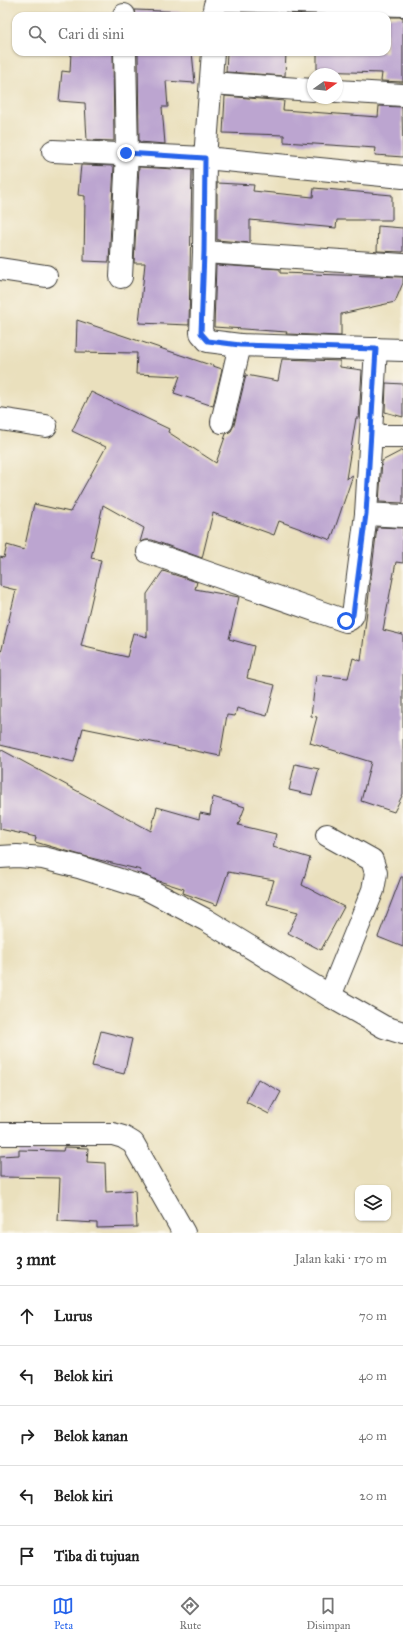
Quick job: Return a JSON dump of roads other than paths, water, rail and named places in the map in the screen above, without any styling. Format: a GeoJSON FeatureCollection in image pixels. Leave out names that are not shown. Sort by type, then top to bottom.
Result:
{"type":"FeatureCollection","features":[{"type":"Feature","properties":{"kind":"street"},"geometry":{"type":"LineString","coordinates":[[214,12],[214,5],[220,0],[403,5]]}},
{"type":"Feature","properties":{"kind":"street"},"geometry":{"type":"LineString","coordinates":[[121,277],[126,153],[124,56]]}},
{"type":"Feature","properties":{"kind":"street"},"geometry":{"type":"LineString","coordinates":[[212,56],[205,158],[201,333],[208,341],[240,345],[403,350]]}},
{"type":"Feature","properties":{"kind":"street"},"geometry":{"type":"LineString","coordinates":[[211,83],[307,90]]}},
{"type":"Feature","properties":{"kind":"street"},"geometry":{"type":"LineString","coordinates":[[343,91],[403,95]]}},
{"type":"Feature","properties":{"kind":"street"},"geometry":{"type":"LineString","coordinates":[[53,151],[126,153],[205,158],[403,177]]}},
{"type":"Feature","properties":{"kind":"street"},"geometry":{"type":"LineString","coordinates":[[204,252],[403,266]]}},
{"type":"Feature","properties":{"kind":"street"},"geometry":{"type":"LineString","coordinates":[[0,269],[46,276]]}},
{"type":"Feature","properties":{"kind":"street"},"geometry":{"type":"LineString","coordinates":[[222,422],[240,345]]}},
{"type":"Feature","properties":{"kind":"street"},"geometry":{"type":"LineString","coordinates":[[148,552],[346,621],[350,619],[353,615],[366,514],[376,349]]}},
{"type":"Feature","properties":{"kind":"street"},"geometry":{"type":"LineString","coordinates":[[0,419],[46,426]]}},
{"type":"Feature","properties":{"kind":"street"},"geometry":{"type":"LineString","coordinates":[[371,436],[403,436]]}},
{"type":"Feature","properties":{"kind":"street"},"geometry":{"type":"LineString","coordinates":[[366,514],[403,516]]}},
{"type":"Feature","properties":{"kind":"street"},"geometry":{"type":"LineString","coordinates":[[327,835],[372,860],[376,873],[372,890],[330,996]]}},
{"type":"Feature","properties":{"kind":"street"},"geometry":{"type":"LineString","coordinates":[[0,857],[17,856],[43,858],[145,888],[206,920],[330,996],[384,1027],[403,1033]]}},
{"type":"Feature","properties":{"kind":"street"},"geometry":{"type":"LineString","coordinates":[[0,1134],[113,1134],[124,1137],[133,1143],[184,1233]]}}]}
